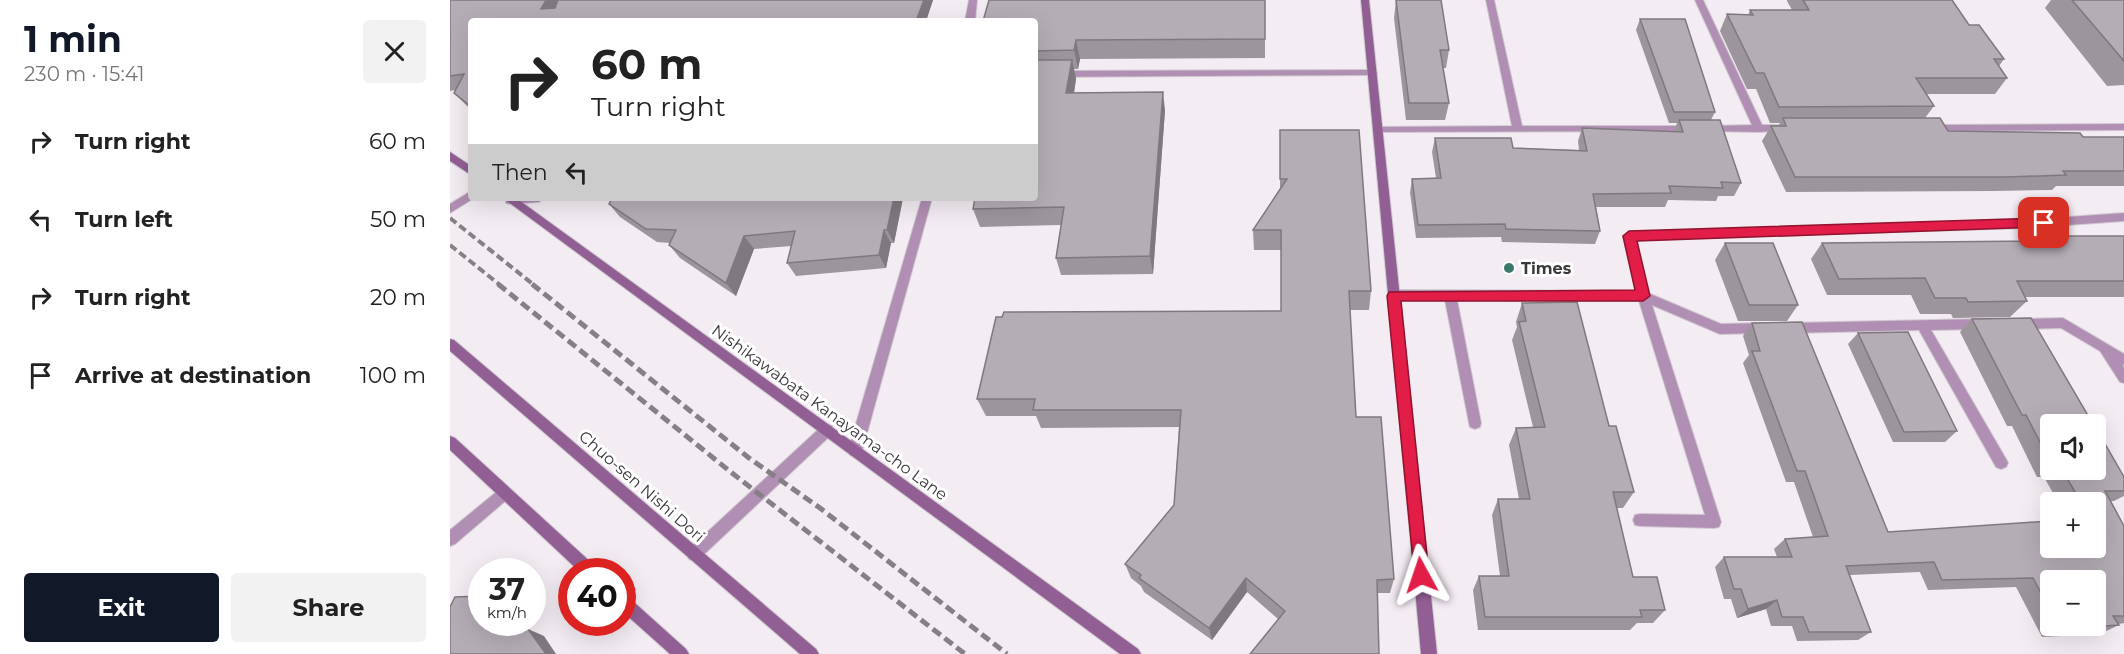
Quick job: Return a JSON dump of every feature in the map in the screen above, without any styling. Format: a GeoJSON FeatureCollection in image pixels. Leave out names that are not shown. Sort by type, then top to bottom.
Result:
{"type":"FeatureCollection","features":[{"type":"Feature","properties":{"kind":"street"},"geometry":{"type":"LineString","coordinates":[[970,18],[973,0]]}},
{"type":"Feature","properties":{"kind":"street"},"geometry":{"type":"LineString","coordinates":[[1365,0],[1429,654]]}},
{"type":"Feature","properties":{"kind":"street"},"geometry":{"type":"LineString","coordinates":[[1490,0],[1518,130]]}},
{"type":"Feature","properties":{"kind":"street"},"geometry":{"type":"LineString","coordinates":[[1700,0],[1759,129]]}},
{"type":"Feature","properties":{"kind":"street"},"geometry":{"type":"LineString","coordinates":[[1038,74],[1372,73]]}},
{"type":"Feature","properties":{"kind":"street"},"geometry":{"type":"LineString","coordinates":[[1916,128],[2124,127]]}},
{"type":"Feature","properties":{"kind":"street"},"geometry":{"type":"LineString","coordinates":[[1378,130],[1801,128]]}},
{"type":"Feature","properties":{"kind":"street"},"geometry":{"type":"LineString","coordinates":[[450,156],[468,169]]}},
{"type":"Feature","properties":{"kind":"street"},"geometry":{"type":"LineString","coordinates":[[450,209],[468,197]]}},
{"type":"Feature","properties":{"kind":"street","name":"Nishikawabata Kanayama-cho Lane"},"geometry":{"type":"LineString","coordinates":[[512,201],[1133,654]]}},
{"type":"Feature","properties":{"kind":"street"},"geometry":{"type":"LineString","coordinates":[[855,451],[926,201]]}},
{"type":"Feature","properties":{"kind":"street"},"geometry":{"type":"LineString","coordinates":[[1640,520],[1714,522],[1643,296],[1629,236],[2025,224],[2124,217]]}},
{"type":"Feature","properties":{"kind":"street"},"geometry":{"type":"LineString","coordinates":[[1394,296],[1643,296],[1720,329],[2063,323],[2124,360]]}},
{"type":"Feature","properties":{"kind":"street"},"geometry":{"type":"LineString","coordinates":[[1450,296],[1475,423]]}},
{"type":"Feature","properties":{"kind":"street"},"geometry":{"type":"LineString","coordinates":[[1923,326],[2001,463]]}},
{"type":"Feature","properties":{"kind":"street","name":"Chuo-sen Nishi Dori"},"geometry":{"type":"LineString","coordinates":[[450,344],[811,654]]}},
{"type":"Feature","properties":{"kind":"street"},"geometry":{"type":"LineString","coordinates":[[2103,347],[2124,378]]}},
{"type":"Feature","properties":{"kind":"street"},"geometry":{"type":"LineString","coordinates":[[694,554],[826,430]]}},
{"type":"Feature","properties":{"kind":"street"},"geometry":{"type":"LineString","coordinates":[[450,442],[576,558]]}},
{"type":"Feature","properties":{"kind":"street"},"geometry":{"type":"LineString","coordinates":[[450,538],[505,493]]}},
{"type":"Feature","properties":{"kind":"street"},"geometry":{"type":"LineString","coordinates":[[636,614],[681,654]]}},
{"type":"Feature","properties":{"kind":"building"},"geometry":{"type":"Polygon","coordinates":[[[450,0],[546,0],[541,9],[555,8],[558,0],[924,0],[917,18],[468,18],[468,104],[454,93],[464,74],[450,76],[450,0]]]}},
{"type":"Feature","properties":{"kind":"building"},"geometry":{"type":"Polygon","coordinates":[[[989,0],[1265,0],[1265,39],[1076,40],[1074,50],[1038,51],[1038,18],[984,18],[989,0]]]}},
{"type":"Feature","properties":{"kind":"building"},"geometry":{"type":"Polygon","coordinates":[[[1396,0],[1441,0],[1449,50],[1440,50],[1449,103],[1409,103],[1396,0]]]}},
{"type":"Feature","properties":{"kind":"building"},"geometry":{"type":"Polygon","coordinates":[[[1803,0],[1952,0],[1969,25],[1979,25],[2004,59],[1994,59],[2007,78],[1916,78],[1934,106],[1779,107],[1764,73],[1756,73],[1727,14],[1753,15],[1750,10],[1809,10],[1803,0]]]}},
{"type":"Feature","properties":{"kind":"building"},"geometry":{"type":"Polygon","coordinates":[[[2072,0],[2124,0],[2124,61],[2072,0]]]}},
{"type":"Feature","properties":{"kind":"building"},"geometry":{"type":"Polygon","coordinates":[[[1640,19],[1685,19],[1715,112],[1674,112],[1640,19]]]}},
{"type":"Feature","properties":{"kind":"building"},"geometry":{"type":"Polygon","coordinates":[[[1038,60],[1072,60],[1066,93],[1163,92],[1150,256],[1056,258],[1064,207],[973,209],[974,201],[1038,201],[1038,60]]]}},
{"type":"Feature","properties":{"kind":"building"},"geometry":{"type":"Polygon","coordinates":[[[1783,118],[1940,118],[1948,131],[2080,133],[2083,137],[2124,137],[2124,171],[2063,171],[2066,175],[2006,177],[1795,177],[1771,126],[1786,126],[1783,118]]]}},
{"type":"Feature","properties":{"kind":"building"},"geometry":{"type":"Polygon","coordinates":[[[1679,120],[1720,120],[1741,183],[1721,182],[1723,188],[1669,186],[1671,193],[1593,194],[1600,231],[1506,229],[1505,224],[1418,225],[1412,179],[1441,178],[1435,138],[1511,138],[1513,148],[1587,151],[1582,128],[1683,132],[1679,120]]]}},
{"type":"Feature","properties":{"kind":"building"},"geometry":{"type":"Polygon","coordinates":[[[1280,130],[1359,130],[1371,291],[1349,291],[1356,417],[1381,417],[1394,579],[1377,580],[1379,654],[1250,654],[1285,611],[1246,578],[1209,628],[1139,578],[1141,575],[1125,564],[1174,505],[1181,410],[1033,410],[1035,399],[977,399],[996,317],[1002,317],[1004,312],[1281,311],[1281,230],[1253,230],[1287,179],[1280,179],[1280,130]]]}},
{"type":"Feature","properties":{"kind":"building"},"geometry":{"type":"Polygon","coordinates":[[[610,201],[893,201],[879,255],[787,263],[795,231],[744,236],[726,283],[669,245],[676,230],[646,229],[609,204],[610,201]]]}},
{"type":"Feature","properties":{"kind":"building"},"geometry":{"type":"Polygon","coordinates":[[[2031,236],[2124,236],[2124,281],[2017,281],[2027,301],[1968,302],[1966,298],[1935,298],[1925,278],[1839,279],[1822,243],[2034,241],[2031,236]]]}},
{"type":"Feature","properties":{"kind":"building"},"geometry":{"type":"Polygon","coordinates":[[[1725,243],[1773,243],[1798,305],[1749,305],[1725,243]]]}},
{"type":"Feature","properties":{"kind":"building"},"geometry":{"type":"Polygon","coordinates":[[[1577,302],[1609,426],[1616,426],[1634,492],[1613,492],[1633,577],[1657,577],[1665,610],[1640,610],[1642,617],[1485,617],[1479,576],[1509,576],[1498,499],[1530,499],[1516,428],[1545,427],[1519,322],[1526,321],[1522,303],[1577,302]]]}},
{"type":"Feature","properties":{"kind":"building"},"geometry":{"type":"Polygon","coordinates":[[[2031,318],[2087,414],[2040,414],[2040,442],[2026,415],[2022,415],[1972,319],[2031,318]]]}},
{"type":"Feature","properties":{"kind":"building"},"geometry":{"type":"Polygon","coordinates":[[[1802,322],[1888,532],[2040,522],[2040,558],[2106,558],[2106,493],[2124,526],[2124,616],[2113,616],[2119,625],[2106,626],[2106,570],[2040,570],[2040,591],[2033,578],[1942,580],[1934,562],[1846,566],[1871,632],[1809,632],[1803,617],[1782,617],[1777,600],[1748,609],[1741,589],[1734,589],[1724,557],[1792,557],[1785,539],[1828,536],[1805,471],[1797,471],[1752,351],[1760,351],[1752,323],[1802,322]]]}},
{"type":"Feature","properties":{"kind":"building"},"geometry":{"type":"Polygon","coordinates":[[[1908,332],[1957,431],[1904,432],[1858,333],[1908,332]]]}},
{"type":"Feature","properties":{"kind":"building"},"geometry":{"type":"Polygon","coordinates":[[[2106,446],[2124,477],[2124,491],[2075,492],[2068,480],[2106,480],[2106,446]]]}},
{"type":"Feature","properties":{"kind":"building"},"geometry":{"type":"Polygon","coordinates":[[[455,597],[468,597],[468,636],[533,636],[546,654],[450,654],[450,607],[455,597]]]}},
{"type":"Feature","properties":{"kind":"railway"},"geometry":{"type":"LineString","coordinates":[[450,218],[534,285]]}},
{"type":"Feature","properties":{"kind":"railway"},"geometry":{"type":"LineString","coordinates":[[450,245],[500,285]]}},
{"type":"Feature","properties":{"kind":"railway"},"geometry":{"type":"LineString","coordinates":[[498,284],[732,473],[965,654]]}},
{"type":"Feature","properties":{"kind":"railway"},"geometry":{"type":"LineString","coordinates":[[532,284],[749,458],[820,508],[1007,654]]}},
{"type":"Feature","properties":{"kind":"place","name":"Times"},"geometry":{"type":"Point","coordinates":[1509,268]}},
{"type":"Feature","properties":{"kind":"route"},"geometry":{"type":"LineString","coordinates":[[1421,575],[1394,296],[1643,296],[1629,236],[2044,223]]}}]}
